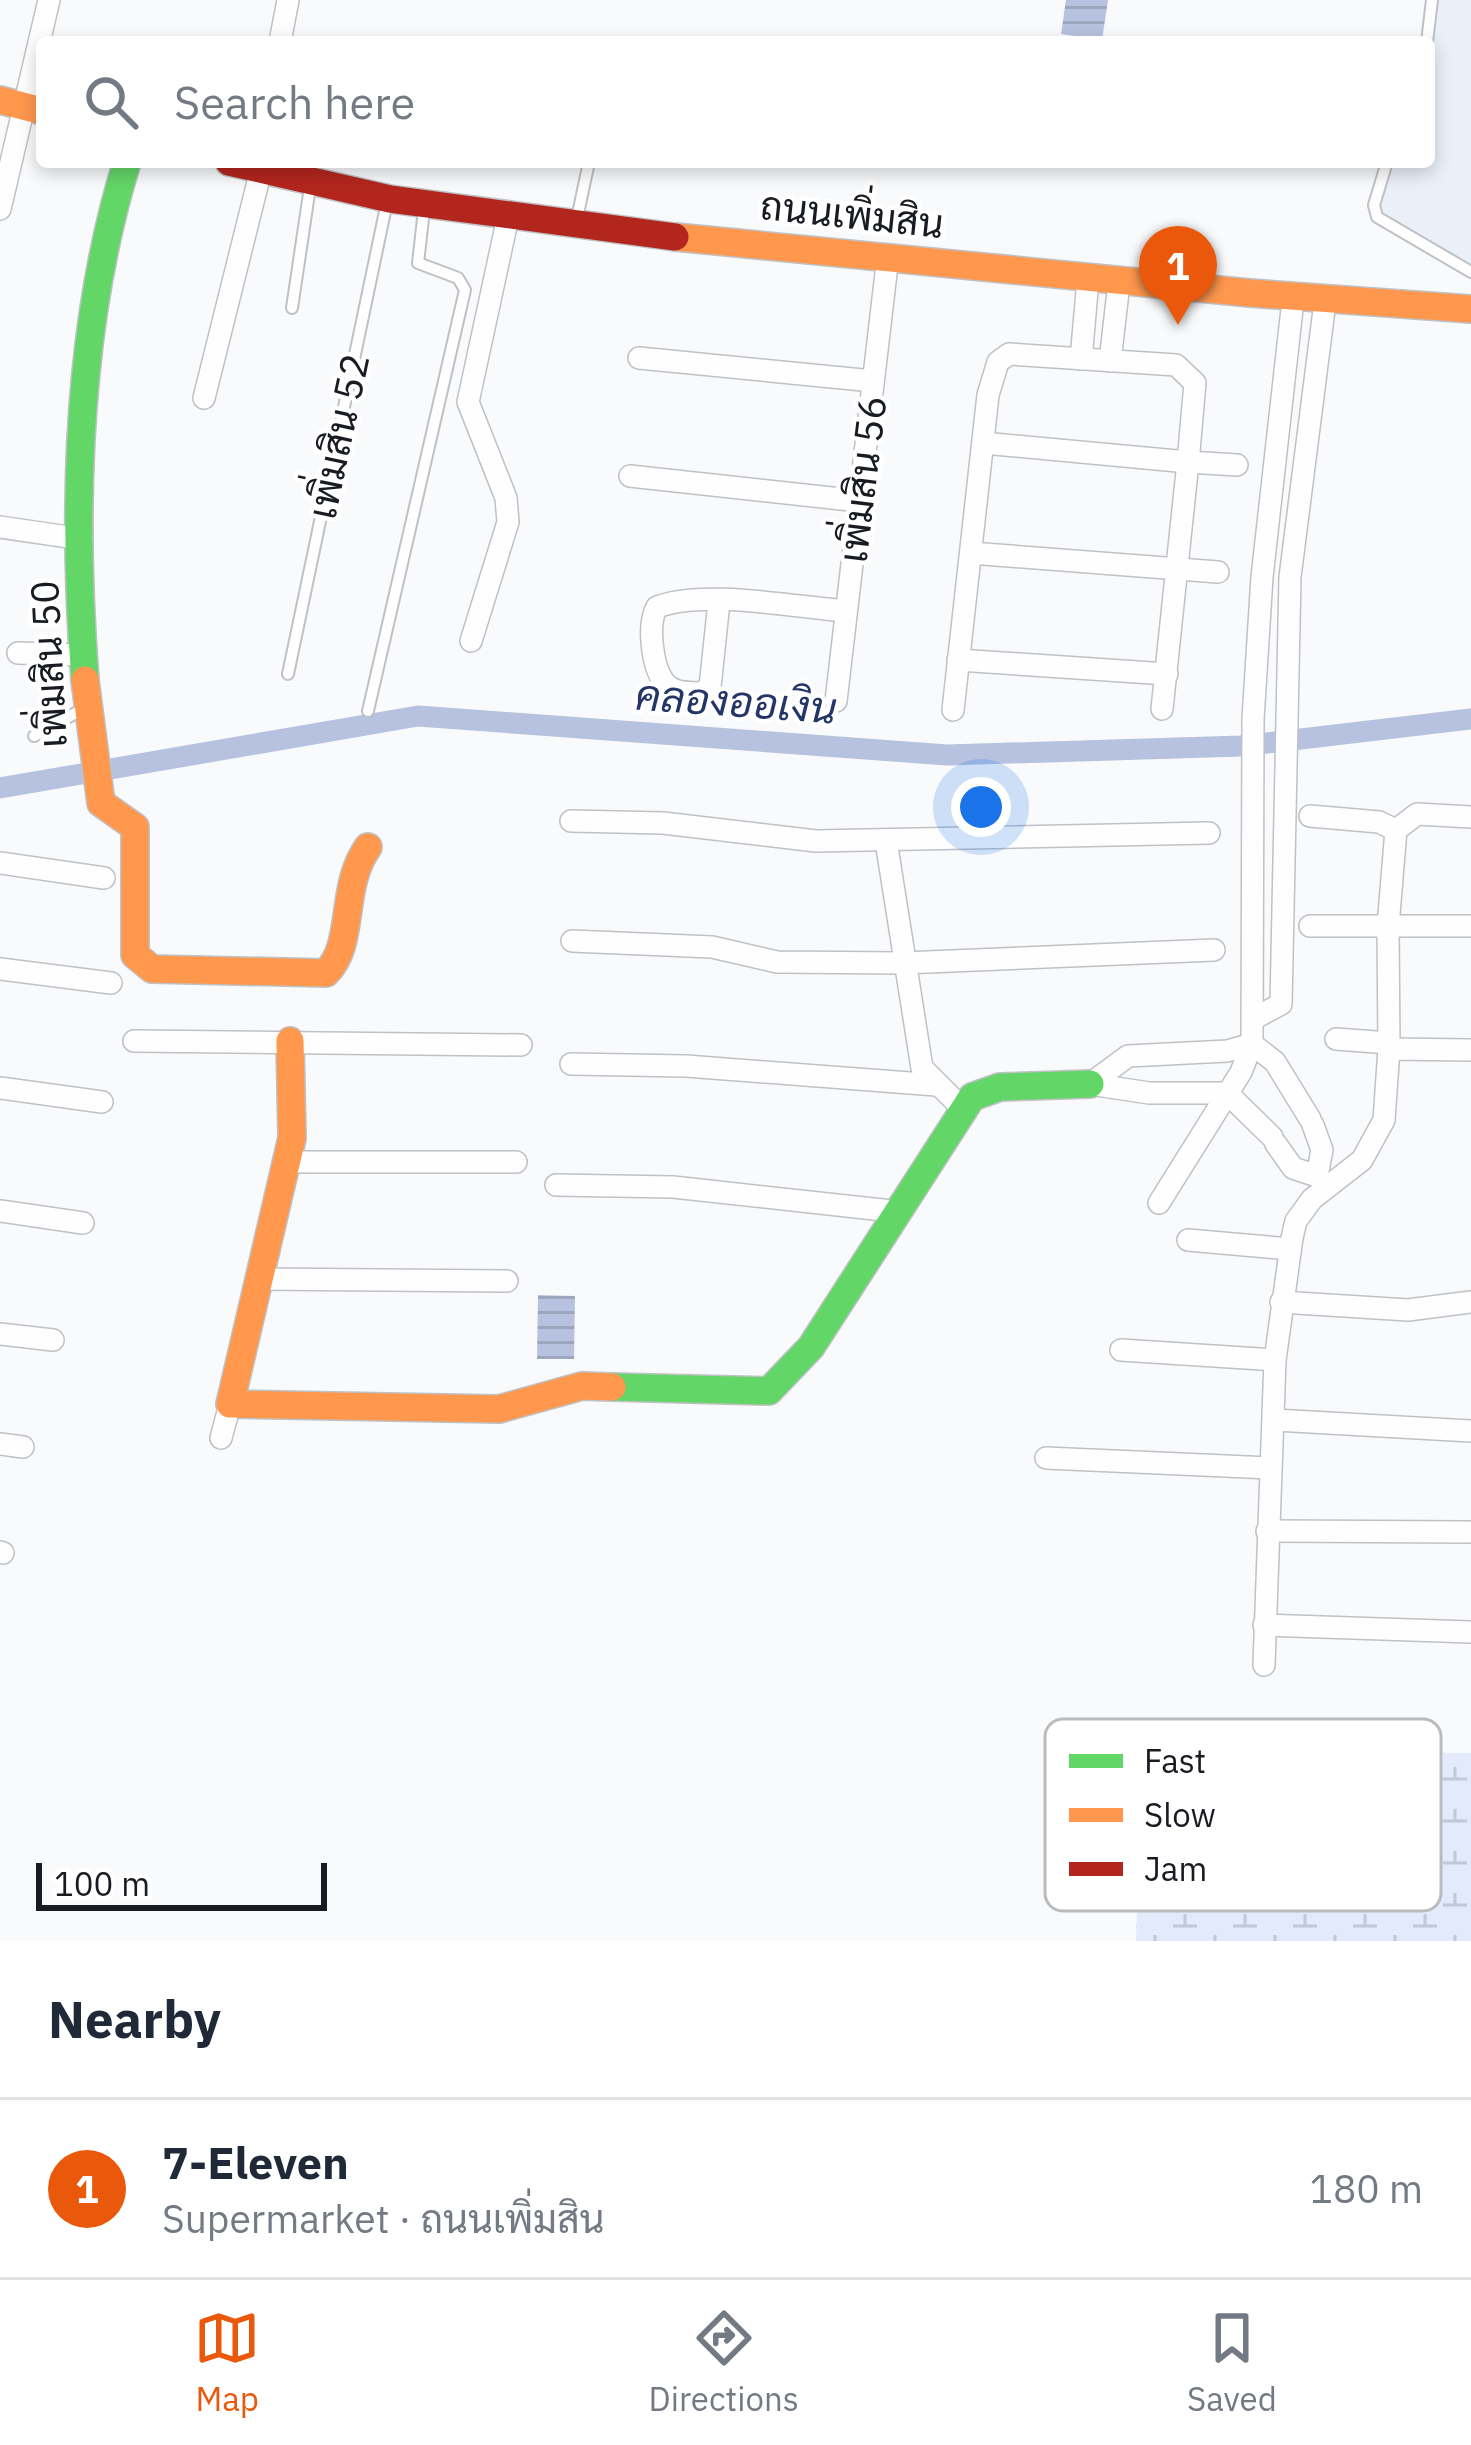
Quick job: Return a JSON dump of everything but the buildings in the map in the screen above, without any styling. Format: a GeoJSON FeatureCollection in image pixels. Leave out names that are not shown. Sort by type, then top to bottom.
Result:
{"type":"FeatureCollection","features":[{"type":"Feature","properties":{"kind":"street"},"geometry":{"type":"LineString","coordinates":[[40,36],[50,0]]}},
{"type":"Feature","properties":{"kind":"street"},"geometry":{"type":"LineString","coordinates":[[281,36],[289,0]]}},
{"type":"Feature","properties":{"kind":"street"},"geometry":{"type":"LineString","coordinates":[[0,209],[36,53]]}},
{"type":"Feature","properties":{"kind":"street","name":"เพิ่มสิน 50"},"geometry":{"type":"LineString","coordinates":[[125,168],[104,227],[86,379],[83,655],[85,719],[101,803],[135,827],[135,955],[152,969],[326,973],[336,968],[343,943],[341,912],[353,866],[368,847]]}},
{"type":"Feature","properties":{"kind":"street"},"geometry":{"type":"LineString","coordinates":[[204,398],[249,168]]}},
{"type":"Feature","properties":{"kind":"street","name":"ถนนเพิ่มสิน"},"geometry":{"type":"LineString","coordinates":[[257,168],[424,206],[576,226],[1293,300],[1471,309]]}},
{"type":"Feature","properties":{"kind":"street"},"geometry":{"type":"LineString","coordinates":[[471,641],[508,522],[506,497],[468,402],[508,217]]}},
{"type":"Feature","properties":{"kind":"street","name":"เพิ่มสิน 56"},"geometry":{"type":"LineString","coordinates":[[836,701],[889,256]]}},
{"type":"Feature","properties":{"kind":"street"},"geometry":{"type":"LineString","coordinates":[[1081,359],[1088,280]]}},
{"type":"Feature","properties":{"kind":"street"},"geometry":{"type":"LineString","coordinates":[[1110,362],[1119,283]]}},
{"type":"Feature","properties":{"kind":"street"},"geometry":{"type":"LineString","coordinates":[[1159,1203],[1252,1044],[1252,719],[1262,577],[1293,300]]}},
{"type":"Feature","properties":{"kind":"street"},"geometry":{"type":"LineString","coordinates":[[1255,1018],[1281,1004],[1290,577],[1325,302]]}},
{"type":"Feature","properties":{"kind":"street"},"geometry":{"type":"LineString","coordinates":[[953,710],[990,379],[998,362],[1009,355],[1176,365],[1189,373],[1196,398],[1162,709]]}},
{"type":"Feature","properties":{"kind":"street"},"geometry":{"type":"LineString","coordinates":[[639,358],[873,381]]}},
{"type":"Feature","properties":{"kind":"street"},"geometry":{"type":"LineString","coordinates":[[983,442],[1237,465]]}},
{"type":"Feature","properties":{"kind":"street"},"geometry":{"type":"LineString","coordinates":[[630,476],[859,500]]}},
{"type":"Feature","properties":{"kind":"street"},"geometry":{"type":"LineString","coordinates":[[0,527],[82,539]]}},
{"type":"Feature","properties":{"kind":"street"},"geometry":{"type":"LineString","coordinates":[[970,554],[1218,572]]}},
{"type":"Feature","properties":{"kind":"street"},"geometry":{"type":"LineString","coordinates":[[719,602],[710,687],[701,693],[671,687],[663,681],[650,618],[656,607],[674,601],[719,602],[846,610]]}},
{"type":"Feature","properties":{"kind":"street"},"geometry":{"type":"LineString","coordinates":[[18,652],[83,655]]}},
{"type":"Feature","properties":{"kind":"street"},"geometry":{"type":"LineString","coordinates":[[958,660],[1167,674]]}},
{"type":"Feature","properties":{"kind":"street"},"geometry":{"type":"LineString","coordinates":[[1264,1665],[1275,1360],[1296,1221],[1322,1182],[1362,1160],[1384,1120],[1388,926],[1396,830],[1418,814],[1471,817]]}},
{"type":"Feature","properties":{"kind":"street"},"geometry":{"type":"LineString","coordinates":[[1310,816],[1379,822],[1396,830]]}},
{"type":"Feature","properties":{"kind":"street"},"geometry":{"type":"LineString","coordinates":[[571,821],[663,823],[816,841],[1209,832]]}},
{"type":"Feature","properties":{"kind":"street"},"geometry":{"type":"LineString","coordinates":[[886,841],[922,1068],[963,1109]]}},
{"type":"Feature","properties":{"kind":"street"},"geometry":{"type":"LineString","coordinates":[[0,863],[104,878]]}},
{"type":"Feature","properties":{"kind":"street"},"geometry":{"type":"LineString","coordinates":[[1310,926],[1471,926]]}},
{"type":"Feature","properties":{"kind":"street"},"geometry":{"type":"LineString","coordinates":[[572,941],[712,947],[777,962],[903,963],[1214,950]]}},
{"type":"Feature","properties":{"kind":"street"},"geometry":{"type":"LineString","coordinates":[[0,968],[111,983]]}},
{"type":"Feature","properties":{"kind":"street"},"geometry":{"type":"LineString","coordinates":[[1336,1039],[1471,1050]]}},
{"type":"Feature","properties":{"kind":"street"},"geometry":{"type":"LineString","coordinates":[[134,1041],[521,1045]]}},
{"type":"Feature","properties":{"kind":"street"},"geometry":{"type":"LineString","coordinates":[[220,1438],[292,1138],[290,1041]]}},
{"type":"Feature","properties":{"kind":"street"},"geometry":{"type":"LineString","coordinates":[[1090,1084],[1128,1056],[1227,1051],[1252,1044]]}},
{"type":"Feature","properties":{"kind":"street"},"geometry":{"type":"LineString","coordinates":[[1252,1044],[1274,1061],[1312,1122],[1322,1150],[1322,1182]]}},
{"type":"Feature","properties":{"kind":"street"},"geometry":{"type":"LineString","coordinates":[[571,1064],[686,1066],[808,1079],[936,1085]]}},
{"type":"Feature","properties":{"kind":"street"},"geometry":{"type":"LineString","coordinates":[[230,1404],[500,1408],[582,1386],[769,1391],[811,1347],[902,1213],[963,1109],[985,1089],[1090,1084],[1149,1093],[1227,1093],[1274,1140],[1293,1168],[1322,1182]]}},
{"type":"Feature","properties":{"kind":"street"},"geometry":{"type":"LineString","coordinates":[[0,1088],[102,1102]]}},
{"type":"Feature","properties":{"kind":"street"},"geometry":{"type":"LineString","coordinates":[[285,1162],[516,1162]]}},
{"type":"Feature","properties":{"kind":"street"},"geometry":{"type":"LineString","coordinates":[[556,1185],[673,1187],[902,1213]]}},
{"type":"Feature","properties":{"kind":"street"},"geometry":{"type":"LineString","coordinates":[[0,1211],[83,1223]]}},
{"type":"Feature","properties":{"kind":"street"},"geometry":{"type":"LineString","coordinates":[[1188,1240],[1291,1249]]}},
{"type":"Feature","properties":{"kind":"street"},"geometry":{"type":"LineString","coordinates":[[258,1280],[507,1281]]}},
{"type":"Feature","properties":{"kind":"street"},"geometry":{"type":"LineString","coordinates":[[1281,1302],[1408,1310],[1471,1302]]}},
{"type":"Feature","properties":{"kind":"street"},"geometry":{"type":"LineString","coordinates":[[0,1334],[53,1340]]}},
{"type":"Feature","properties":{"kind":"street"},"geometry":{"type":"LineString","coordinates":[[1120,1350],[1275,1360]]}},
{"type":"Feature","properties":{"kind":"street"},"geometry":{"type":"LineString","coordinates":[[1275,1420],[1471,1431]]}},
{"type":"Feature","properties":{"kind":"street"},"geometry":{"type":"LineString","coordinates":[[0,1444],[23,1447]]}},
{"type":"Feature","properties":{"kind":"street"},"geometry":{"type":"LineString","coordinates":[[1046,1458],[1270,1468]]}},
{"type":"Feature","properties":{"kind":"street"},"geometry":{"type":"LineString","coordinates":[[1267,1531],[1471,1532]]}},
{"type":"Feature","properties":{"kind":"street"},"geometry":{"type":"LineString","coordinates":[[1264,1625],[1471,1632]]}},
{"type":"Feature","properties":{"kind":"lane"},"geometry":{"type":"LineString","coordinates":[[1428,36],[1432,0]]}},
{"type":"Feature","properties":{"kind":"lane"},"geometry":{"type":"LineString","coordinates":[[576,226],[588,168]]}},
{"type":"Feature","properties":{"kind":"lane"},"geometry":{"type":"LineString","coordinates":[[1385,168],[1374,205],[1377,217],[1471,272]]}},
{"type":"Feature","properties":{"kind":"lane"},"geometry":{"type":"LineString","coordinates":[[292,308],[311,181]]}},
{"type":"Feature","properties":{"kind":"lane","name":"เพิ่มสิน 52"},"geometry":{"type":"LineString","coordinates":[[288,674],[388,197]]}},
{"type":"Feature","properties":{"kind":"lane"},"geometry":{"type":"LineString","coordinates":[[368,711],[465,290],[458,278],[418,263],[424,206]]}},
{"type":"Feature","properties":{"kind":"lane"},"geometry":{"type":"LineString","coordinates":[[34,736],[85,719]]}},
{"type":"Feature","properties":{"kind":"shaded area"},"geometry":{"type":"Polygon","coordinates":[[[1434,0],[1471,0],[1471,270],[1388,224],[1376,205],[1387,168],[1435,168],[1434,0]]]}},
{"type":"Feature","properties":{"kind":"green space"},"geometry":{"type":"Polygon","coordinates":[[[1441,1753],[1471,1753],[1471,1941],[1136,1941],[1137,1911],[1441,1911],[1441,1753]]]}},
{"type":"Feature","properties":{"kind":"water"},"geometry":{"type":"Polygon","coordinates":[[[1066,0],[1108,0],[1103,36],[1061,34],[1066,0]]]}},
{"type":"Feature","properties":{"kind":"water"},"geometry":{"type":"Polygon","coordinates":[[[538,1295],[575,1296],[574,1359],[537,1359],[538,1295]]]}},
{"type":"Feature","properties":{"kind":"waterway","name":"คลองออเงิน"},"geometry":{"type":"LineString","coordinates":[[0,788],[418,716],[947,755],[1241,746],[1471,719]]}},
{"type":"Feature","properties":{"kind":"traffic: fast"},"geometry":{"type":"LineString","coordinates":[[85,680],[79,550],[82,418],[97,288],[125,168]]}},
{"type":"Feature","properties":{"kind":"traffic: fast"},"geometry":{"type":"LineString","coordinates":[[612,1387],[769,1391],[811,1347],[972,1097],[1000,1087],[1090,1084]]}},
{"type":"Feature","properties":{"kind":"traffic: slow"},"geometry":{"type":"LineString","coordinates":[[0,100],[36,109]]}},
{"type":"Feature","properties":{"kind":"traffic: slow"},"geometry":{"type":"LineString","coordinates":[[675,237],[1250,293],[1471,309]]}},
{"type":"Feature","properties":{"kind":"traffic: slow"},"geometry":{"type":"LineString","coordinates":[[85,680],[101,803],[135,827],[135,955],[152,969],[326,973],[341,946],[353,880],[368,847]]}},
{"type":"Feature","properties":{"kind":"traffic: slow"},"geometry":{"type":"LineString","coordinates":[[290,1041],[292,1138],[230,1404],[499,1409],[582,1386],[612,1387]]}},
{"type":"Feature","properties":{"kind":"traffic: jam"},"geometry":{"type":"LineString","coordinates":[[255,168],[390,199],[675,237]]}},
{"type":"Feature","properties":{"kind":"place","name":"7-Eleven"},"geometry":{"type":"Point","coordinates":[1178,325]}}]}
